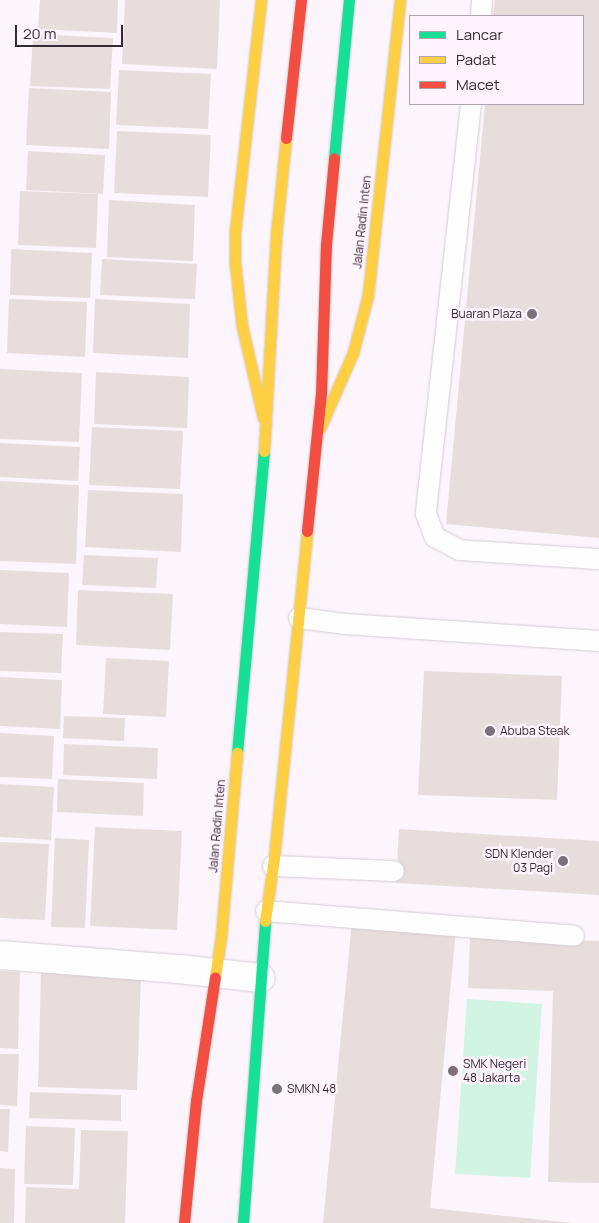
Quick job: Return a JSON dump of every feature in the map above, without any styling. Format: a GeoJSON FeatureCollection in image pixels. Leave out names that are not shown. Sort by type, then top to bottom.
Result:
{"type":"FeatureCollection","features":[{"type":"Feature","properties":{"kind":"main road","name":"Jalan Radin Inten"},"geometry":{"type":"LineString","coordinates":[[261,0],[235,232],[235,263],[242,326],[266,429]]}},
{"type":"Feature","properties":{"kind":"main road","name":"Jalan Radin Inten"},"geometry":{"type":"LineString","coordinates":[[184,1223],[196,1101],[216,974],[266,429],[276,236],[301,0]]}},
{"type":"Feature","properties":{"kind":"main road","name":"Jalan Radin Inten"},"geometry":{"type":"LineString","coordinates":[[243,1223],[266,911],[273,866],[299,618],[315,438],[321,394],[326,245],[349,0]]}},
{"type":"Feature","properties":{"kind":"main road","name":"Jalan Radin Inten"},"geometry":{"type":"LineString","coordinates":[[315,438],[353,353],[368,295],[400,0]]}},
{"type":"Feature","properties":{"kind":"street"},"geometry":{"type":"LineString","coordinates":[[0,955],[261,978]]}},
{"type":"Feature","properties":{"kind":"lane"},"geometry":{"type":"LineString","coordinates":[[480,15],[482,0]]}},
{"type":"Feature","properties":{"kind":"lane"},"geometry":{"type":"LineString","coordinates":[[471,105],[426,514],[435,537],[460,550],[599,559]]}},
{"type":"Feature","properties":{"kind":"lane"},"geometry":{"type":"LineString","coordinates":[[299,618],[374,626],[599,641]]}},
{"type":"Feature","properties":{"kind":"lane"},"geometry":{"type":"LineString","coordinates":[[273,866],[394,871]]}},
{"type":"Feature","properties":{"kind":"lane"},"geometry":{"type":"LineString","coordinates":[[266,911],[574,936]]}},
{"type":"Feature","properties":{"kind":"green space"},"geometry":{"type":"Polygon","coordinates":[[[467,999],[542,1004],[530,1178],[455,1174],[467,999]]]}},
{"type":"Feature","properties":{"kind":"building"},"geometry":{"type":"Polygon","coordinates":[[[40,0],[118,0],[117,33],[38,29],[40,0]]]}},
{"type":"Feature","properties":{"kind":"building"},"geometry":{"type":"Polygon","coordinates":[[[125,0],[220,0],[217,69],[122,64],[125,0]]]}},
{"type":"Feature","properties":{"kind":"building","name":"Buaran Plaza"},"geometry":{"type":"Polygon","coordinates":[[[495,0],[599,0],[599,538],[446,524],[485,105],[584,105],[584,15],[493,15],[495,0]]]}},
{"type":"Feature","properties":{"kind":"building"},"geometry":{"type":"Polygon","coordinates":[[[33,34],[113,38],[110,89],[30,86],[33,34]]]}},
{"type":"Feature","properties":{"kind":"building"},"geometry":{"type":"Polygon","coordinates":[[[119,70],[211,74],[208,129],[116,125],[119,70]]]}},
{"type":"Feature","properties":{"kind":"building"},"geometry":{"type":"Polygon","coordinates":[[[29,88],[111,92],[109,149],[26,145],[29,88]]]}},
{"type":"Feature","properties":{"kind":"building"},"geometry":{"type":"Polygon","coordinates":[[[117,131],[211,135],[208,197],[114,193],[117,131]]]}},
{"type":"Feature","properties":{"kind":"building"},"geometry":{"type":"Polygon","coordinates":[[[28,151],[105,155],[103,194],[26,190],[28,151]]]}},
{"type":"Feature","properties":{"kind":"building"},"geometry":{"type":"Polygon","coordinates":[[[20,191],[98,194],[96,248],[18,245],[20,191]]]}},
{"type":"Feature","properties":{"kind":"building"},"geometry":{"type":"Polygon","coordinates":[[[109,200],[195,205],[193,261],[107,257],[109,200]]]}},
{"type":"Feature","properties":{"kind":"building"},"geometry":{"type":"Polygon","coordinates":[[[11,249],[92,253],[90,298],[10,295],[11,249]]]}},
{"type":"Feature","properties":{"kind":"building"},"geometry":{"type":"Polygon","coordinates":[[[102,259],[197,264],[195,299],[100,295],[102,259]]]}},
{"type":"Feature","properties":{"kind":"building"},"geometry":{"type":"Polygon","coordinates":[[[9,299],[87,302],[85,357],[7,353],[9,299]]]}},
{"type":"Feature","properties":{"kind":"building"},"geometry":{"type":"Polygon","coordinates":[[[95,299],[190,304],[188,358],[93,353],[95,299]]]}},
{"type":"Feature","properties":{"kind":"building"},"geometry":{"type":"Polygon","coordinates":[[[0,369],[82,373],[79,442],[0,439],[0,369]]]}},
{"type":"Feature","properties":{"kind":"building"},"geometry":{"type":"Polygon","coordinates":[[[96,372],[189,377],[187,428],[94,424],[96,372]]]}},
{"type":"Feature","properties":{"kind":"building"},"geometry":{"type":"Polygon","coordinates":[[[92,427],[183,431],[180,489],[89,485],[92,427]]]}},
{"type":"Feature","properties":{"kind":"building"},"geometry":{"type":"Polygon","coordinates":[[[0,443],[80,447],[78,481],[0,477],[0,443]]]}},
{"type":"Feature","properties":{"kind":"building"},"geometry":{"type":"Polygon","coordinates":[[[0,481],[79,485],[76,564],[0,561],[0,481]]]}},
{"type":"Feature","properties":{"kind":"building"},"geometry":{"type":"Polygon","coordinates":[[[88,490],[183,494],[181,552],[85,547],[88,490]]]}},
{"type":"Feature","properties":{"kind":"building"},"geometry":{"type":"Polygon","coordinates":[[[84,555],[158,558],[156,588],[82,585],[84,555]]]}},
{"type":"Feature","properties":{"kind":"building"},"geometry":{"type":"Polygon","coordinates":[[[0,570],[69,573],[67,627],[0,624],[0,570]]]}},
{"type":"Feature","properties":{"kind":"building"},"geometry":{"type":"Polygon","coordinates":[[[78,590],[173,594],[170,650],[76,645],[78,590]]]}},
{"type":"Feature","properties":{"kind":"building"},"geometry":{"type":"Polygon","coordinates":[[[0,632],[63,634],[61,673],[0,671],[0,632]]]}},
{"type":"Feature","properties":{"kind":"building"},"geometry":{"type":"Polygon","coordinates":[[[106,658],[169,661],[166,717],[103,714],[106,658]]]}},
{"type":"Feature","properties":{"kind":"building"},"geometry":{"type":"Polygon","coordinates":[[[424,671],[562,676],[557,800],[418,795],[424,671]]]}},
{"type":"Feature","properties":{"kind":"building"},"geometry":{"type":"Polygon","coordinates":[[[0,677],[62,680],[60,729],[0,726],[0,677]]]}},
{"type":"Feature","properties":{"kind":"building"},"geometry":{"type":"Polygon","coordinates":[[[64,716],[125,718],[124,741],[63,738],[64,716]]]}},
{"type":"Feature","properties":{"kind":"building"},"geometry":{"type":"Polygon","coordinates":[[[0,733],[54,736],[52,779],[0,777],[0,733]]]}},
{"type":"Feature","properties":{"kind":"building"},"geometry":{"type":"Polygon","coordinates":[[[64,744],[158,748],[157,779],[63,775],[64,744]]]}},
{"type":"Feature","properties":{"kind":"building"},"geometry":{"type":"Polygon","coordinates":[[[58,779],[144,783],[143,816],[57,812],[58,779]]]}},
{"type":"Feature","properties":{"kind":"building"},"geometry":{"type":"Polygon","coordinates":[[[0,784],[54,787],[51,840],[0,837],[0,784]]]}},
{"type":"Feature","properties":{"kind":"building"},"geometry":{"type":"Polygon","coordinates":[[[95,827],[182,831],[177,930],[90,926],[95,827]]]}},
{"type":"Feature","properties":{"kind":"building"},"geometry":{"type":"Polygon","coordinates":[[[399,829],[599,841],[599,895],[396,883],[399,829]]]}},
{"type":"Feature","properties":{"kind":"building"},"geometry":{"type":"Polygon","coordinates":[[[55,838],[89,840],[85,928],[51,927],[55,838]]]}},
{"type":"Feature","properties":{"kind":"building"},"geometry":{"type":"Polygon","coordinates":[[[0,842],[49,844],[45,920],[0,918],[0,842]]]}},
{"type":"Feature","properties":{"kind":"building"},"geometry":{"type":"Polygon","coordinates":[[[352,920],[456,929],[430,1208],[573,1223],[323,1223],[352,920]]]}},
{"type":"Feature","properties":{"kind":"building"},"geometry":{"type":"Polygon","coordinates":[[[470,936],[599,941],[599,1183],[548,1182],[553,991],[468,988],[470,936]]]}},
{"type":"Feature","properties":{"kind":"building"},"geometry":{"type":"Polygon","coordinates":[[[0,971],[20,972],[18,1049],[0,1048],[0,971]]]}},
{"type":"Feature","properties":{"kind":"building"},"geometry":{"type":"Polygon","coordinates":[[[41,972],[141,975],[137,1090],[38,1087],[41,972]]]}},
{"type":"Feature","properties":{"kind":"building"},"geometry":{"type":"Polygon","coordinates":[[[0,1054],[19,1054],[17,1106],[0,1105],[0,1054]]]}},
{"type":"Feature","properties":{"kind":"building"},"geometry":{"type":"Polygon","coordinates":[[[30,1092],[121,1095],[121,1121],[29,1118],[30,1092]]]}},
{"type":"Feature","properties":{"kind":"building"},"geometry":{"type":"Polygon","coordinates":[[[0,1109],[10,1109],[8,1152],[0,1151],[0,1109]]]}},
{"type":"Feature","properties":{"kind":"building"},"geometry":{"type":"Polygon","coordinates":[[[26,1126],[75,1128],[73,1185],[24,1184],[26,1126]]]}},
{"type":"Feature","properties":{"kind":"building"},"geometry":{"type":"Polygon","coordinates":[[[81,1130],[128,1131],[125,1223],[25,1223],[26,1187],[79,1189],[81,1130]]]}},
{"type":"Feature","properties":{"kind":"building"},"geometry":{"type":"Polygon","coordinates":[[[0,1168],[15,1169],[14,1223],[0,1223],[0,1168]]]}},
{"type":"Feature","properties":{"kind":"traffic: fast"},"geometry":{"type":"LineString","coordinates":[[334,158],[349,0]]}},
{"type":"Feature","properties":{"kind":"traffic: fast"},"geometry":{"type":"LineString","coordinates":[[237,753],[264,451]]}},
{"type":"Feature","properties":{"kind":"traffic: fast"},"geometry":{"type":"LineString","coordinates":[[243,1223],[265,921]]}},
{"type":"Feature","properties":{"kind":"traffic: slow"},"geometry":{"type":"LineString","coordinates":[[261,0],[235,232],[235,263],[242,326],[263,418]]}},
{"type":"Feature","properties":{"kind":"traffic: slow"},"geometry":{"type":"LineString","coordinates":[[320,428],[353,353],[368,295],[400,0]]}},
{"type":"Feature","properties":{"kind":"traffic: slow"},"geometry":{"type":"LineString","coordinates":[[264,451],[276,236],[286,138]]}},
{"type":"Feature","properties":{"kind":"traffic: slow"},"geometry":{"type":"LineString","coordinates":[[265,921],[274,858],[307,531]]}},
{"type":"Feature","properties":{"kind":"traffic: slow"},"geometry":{"type":"LineString","coordinates":[[215,977],[221,937],[237,753]]}},
{"type":"Feature","properties":{"kind":"traffic: jam"},"geometry":{"type":"LineString","coordinates":[[286,138],[301,0]]}},
{"type":"Feature","properties":{"kind":"traffic: jam"},"geometry":{"type":"LineString","coordinates":[[307,531],[321,394],[326,245],[334,158]]}},
{"type":"Feature","properties":{"kind":"traffic: jam"},"geometry":{"type":"LineString","coordinates":[[184,1223],[196,1101],[215,977]]}},
{"type":"Feature","properties":{"kind":"place","name":"Buaran Plaza"},"geometry":{"type":"Point","coordinates":[532,314]}},
{"type":"Feature","properties":{"kind":"place","name":"Abuba Steak"},"geometry":{"type":"Point","coordinates":[490,731]}},
{"type":"Feature","properties":{"kind":"place","name":"SDN Klender 03 Pagi"},"geometry":{"type":"Point","coordinates":[563,861]}},
{"type":"Feature","properties":{"kind":"place","name":"SMK Negeri 48 Jakarta"},"geometry":{"type":"Point","coordinates":[453,1071]}},
{"type":"Feature","properties":{"kind":"place","name":"SMKN 48"},"geometry":{"type":"Point","coordinates":[277,1089]}}]}
